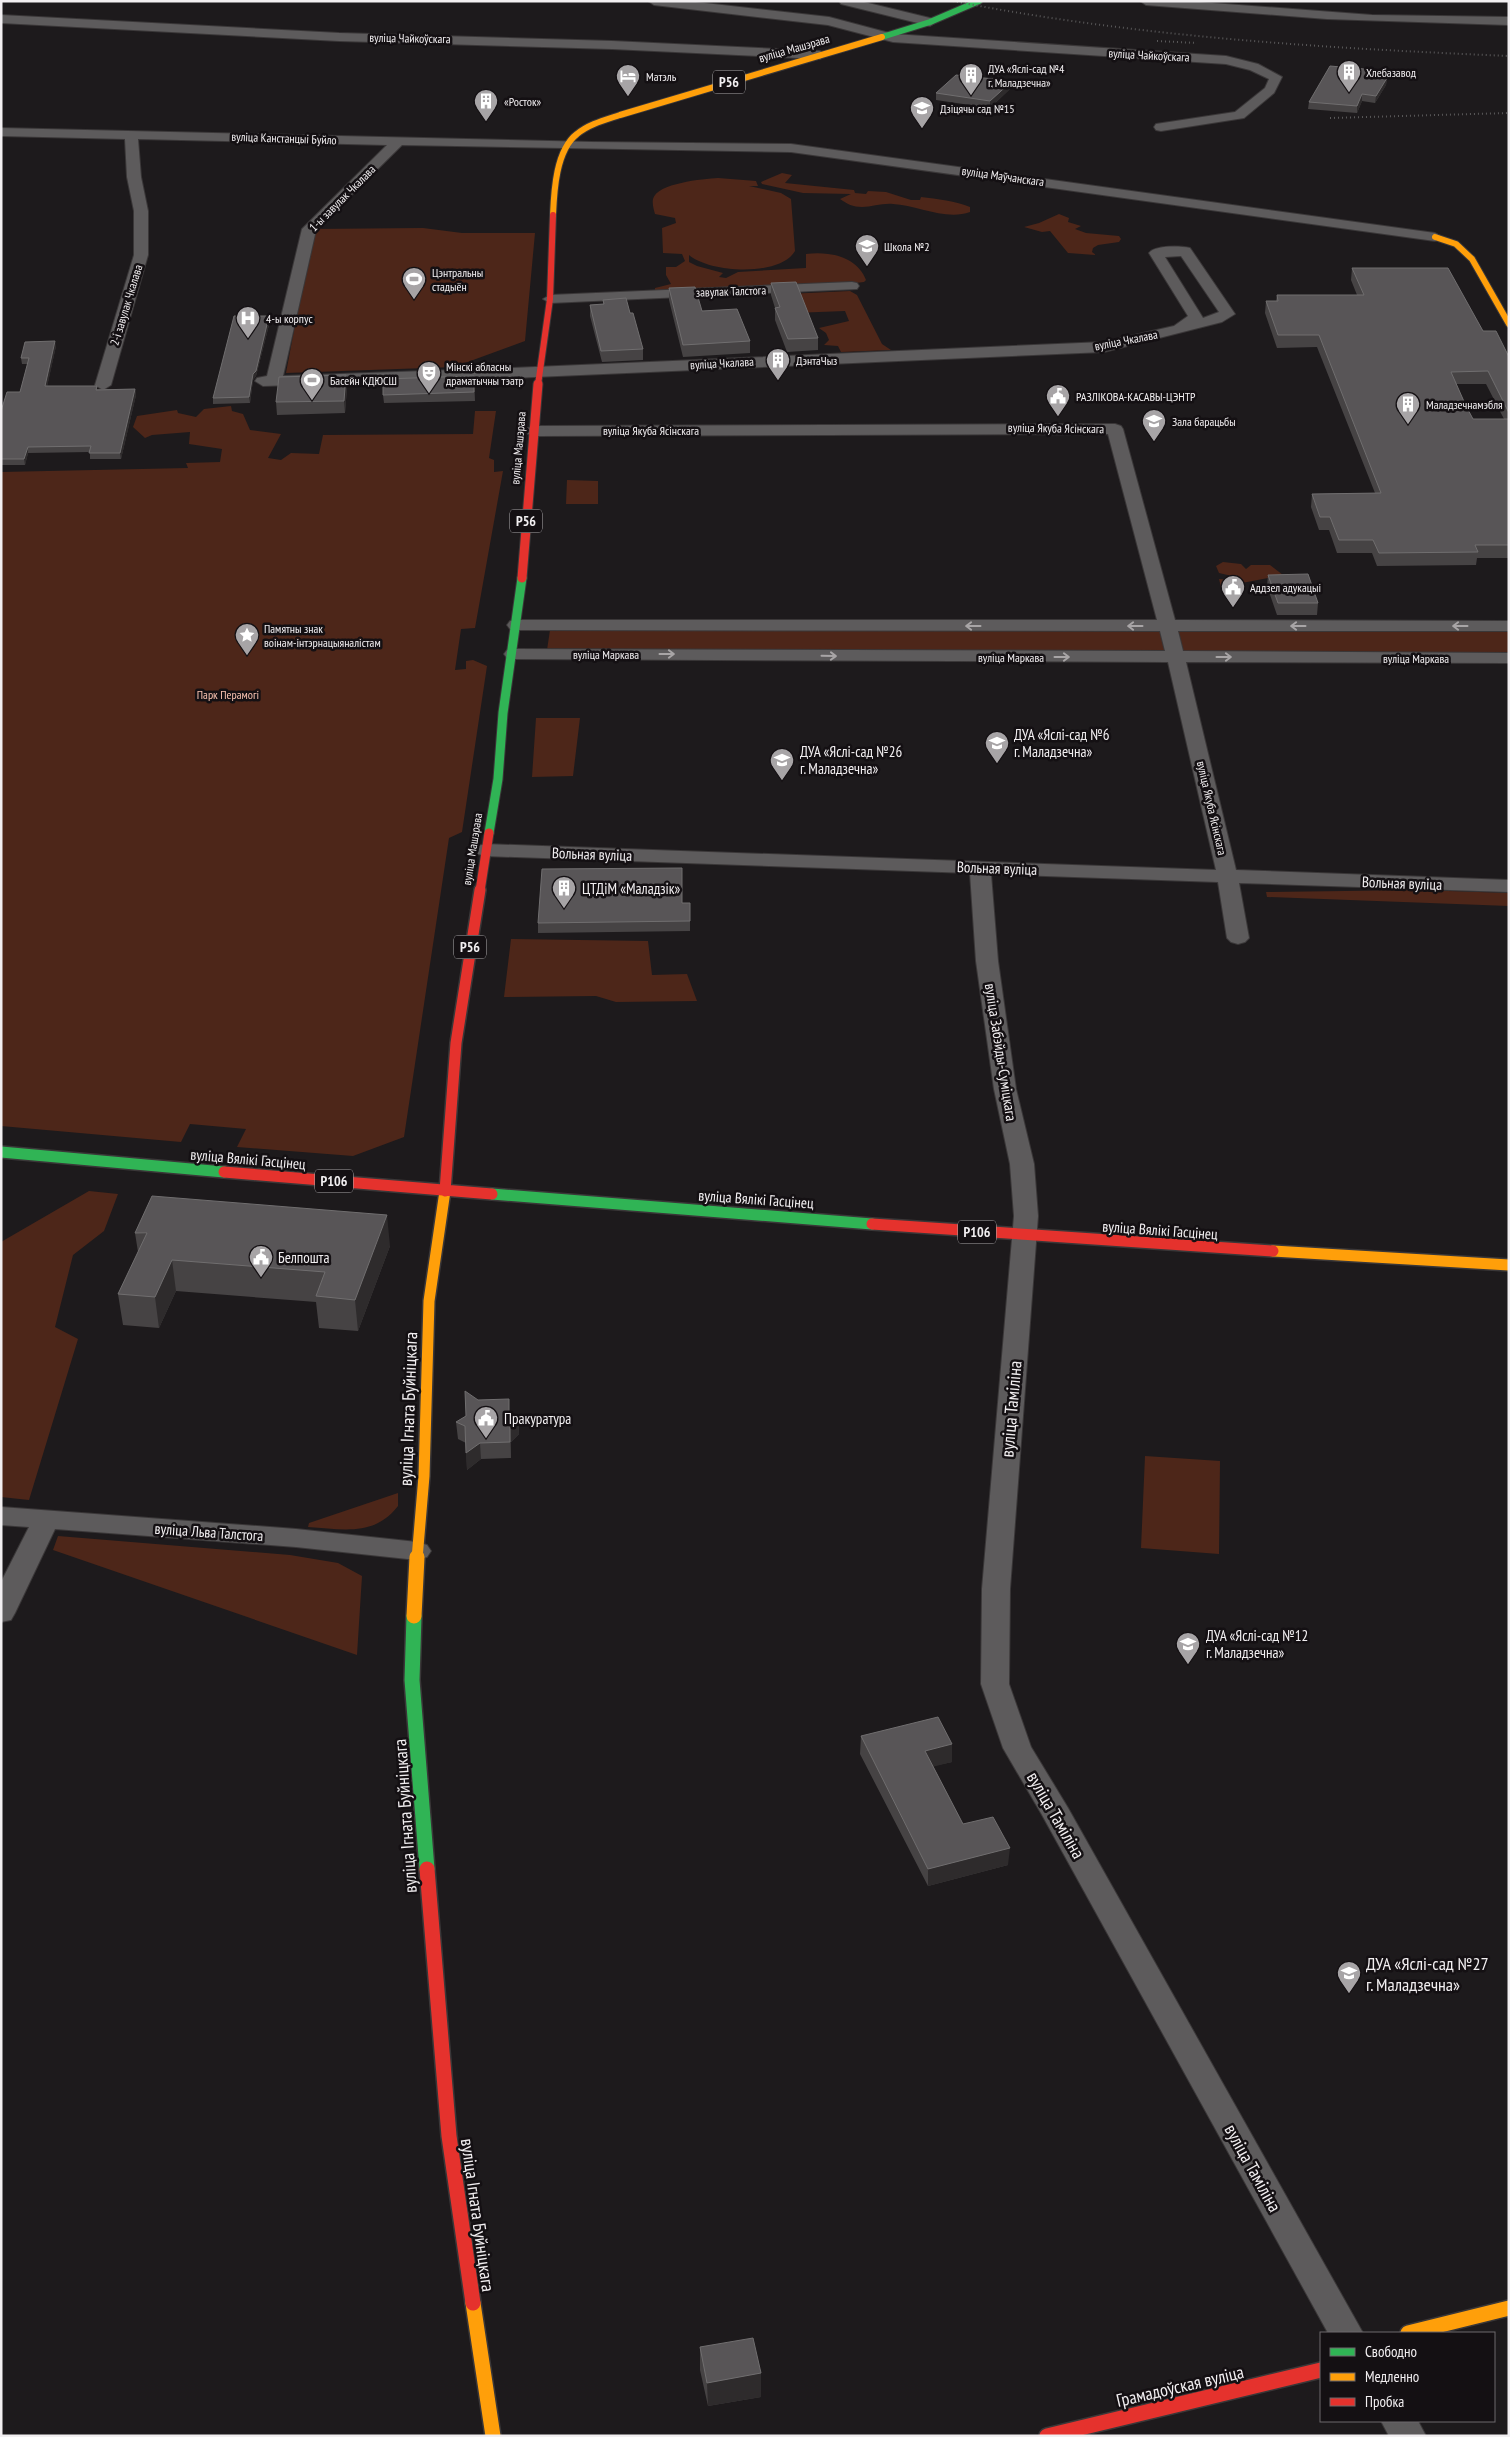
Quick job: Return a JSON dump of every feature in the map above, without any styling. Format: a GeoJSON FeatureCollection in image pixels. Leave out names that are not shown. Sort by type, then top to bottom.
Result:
{"type":"FeatureCollection","features":[{"type":"Feature","properties":{"kind":"main road","name":"вуліца Машэрава"},"geometry":{"type":"LineString","coordinates":[[445,1191],[456,1043],[485,850],[498,778],[504,712],[513,654],[540,372],[550,298],[553,205],[567,145],[575,135],[584,129],[620,115],[886,36],[930,22],[979,1]]}},
{"type":"Feature","properties":{"kind":"main road"},"geometry":{"type":"LineString","coordinates":[[1435,237],[1456,244],[1472,259],[1509,324]]}},
{"type":"Feature","properties":{"kind":"main road","name":"вуліца Вялікі Гасцінец"},"geometry":{"type":"LineString","coordinates":[[1,1152],[445,1191],[1024,1235],[1263,1252],[1509,1266]]}},
{"type":"Feature","properties":{"kind":"main road","name":"вуліца Ігната Буйніцкага"},"geometry":{"type":"LineString","coordinates":[[445,1191],[429,1301],[424,1476],[417,1551],[412,1680],[449,2136],[493,2436]]}},
{"type":"Feature","properties":{"kind":"main road"},"geometry":{"type":"LineString","coordinates":[[1412,2332],[1509,2308]]}},
{"type":"Feature","properties":{"kind":"main road","name":"Грамадоўская вуліца"},"geometry":{"type":"LineString","coordinates":[[1047,2436],[1320,2370]]}},
{"type":"Feature","properties":{"kind":"street"},"geometry":{"type":"LineString","coordinates":[[654,1],[829,21],[886,36]]}},
{"type":"Feature","properties":{"kind":"street"},"geometry":{"type":"LineString","coordinates":[[845,1],[930,22]]}},
{"type":"Feature","properties":{"kind":"street"},"geometry":{"type":"LineString","coordinates":[[1146,1],[1264,13],[1425,20],[1509,21]]}},
{"type":"Feature","properties":{"kind":"street","name":"вуліца Чайкоўскага"},"geometry":{"type":"LineString","coordinates":[[1,19],[329,36],[612,45],[820,55]]}},
{"type":"Feature","properties":{"kind":"street","name":"вуліца Чайкоўскага"},"geometry":{"type":"LineString","coordinates":[[886,36],[1226,60],[1254,67],[1276,77],[1270,90],[1239,114],[1161,127]]}},
{"type":"Feature","properties":{"kind":"street","name":"вуліца Канстанцыі Буйло"},"geometry":{"type":"LineString","coordinates":[[1,132],[567,145]]}},
{"type":"Feature","properties":{"kind":"street","name":"2-і завулак Чкалава"},"geometry":{"type":"LineString","coordinates":[[103,385],[141,255],[141,211],[134,177],[131,135]]}},
{"type":"Feature","properties":{"kind":"street","name":"1-ы завулак Чкалава"},"geometry":{"type":"LineString","coordinates":[[268,380],[309,229],[399,142]]}},
{"type":"Feature","properties":{"kind":"street","name":"вуліца Маўчанскага"},"geometry":{"type":"LineString","coordinates":[[567,145],[791,148],[1435,237]]}},
{"type":"Feature","properties":{"kind":"street","name":"вуліца Чкалава"},"geometry":{"type":"LineString","coordinates":[[268,380],[540,372],[1104,347],[1179,329],[1228,314],[1186,252],[1156,253],[1196,317],[1179,329]]}},
{"type":"Feature","properties":{"kind":"street","name":"завулак Талстога"},"geometry":{"type":"LineString","coordinates":[[550,298],[852,286]]}},
{"type":"Feature","properties":{"kind":"street","name":"вуліца Якуба Ясінскага"},"geometry":{"type":"LineString","coordinates":[[534,431],[1115,429],[1175,657],[1228,877],[1238,938]]}},
{"type":"Feature","properties":{"kind":"street","name":"вуліца Маркава"},"geometry":{"type":"LineString","coordinates":[[516,625],[1509,626]]}},
{"type":"Feature","properties":{"kind":"street","name":"вуліца Маркава"},"geometry":{"type":"LineString","coordinates":[[513,654],[1509,658]]}},
{"type":"Feature","properties":{"kind":"street","name":"Вольная вуліца"},"geometry":{"type":"LineString","coordinates":[[485,850],[1509,886]]}},
{"type":"Feature","properties":{"kind":"street","name":"вуліца Забэйды-Суміцкага"},"geometry":{"type":"LineString","coordinates":[[980,868],[988,970],[1005,1089],[1022,1164],[1026,1216],[1024,1235]]}},
{"type":"Feature","properties":{"kind":"street","name":"вуліца Таміліна"},"geometry":{"type":"LineString","coordinates":[[1024,1235],[996,1589],[995,1684],[1017,1748],[1345,2332]]}},
{"type":"Feature","properties":{"kind":"street","name":"вуліца Льва Талстога"},"geometry":{"type":"LineString","coordinates":[[1,1516],[296,1538],[417,1551]]}},
{"type":"Feature","properties":{"kind":"street"},"geometry":{"type":"LineString","coordinates":[[1,1613],[27,1555],[46,1520]]}},
{"type":"Feature","properties":{"kind":"street"},"geometry":{"type":"LineString","coordinates":[[1400,2422],[1408,2436]]}},
{"type":"Feature","properties":{"kind":"green space"},"geometry":{"type":"Polygon","coordinates":[[[782,173],[792,175],[785,183],[854,190],[855,193],[866,194],[868,191],[886,192],[911,200],[920,200],[921,197],[940,199],[970,207],[970,212],[951,215],[893,204],[866,207],[856,206],[840,199],[851,194],[803,193],[762,184],[761,182],[782,173]]]}},
{"type":"Feature","properties":{"kind":"green space"},"geometry":{"type":"Polygon","coordinates":[[[718,178],[756,181],[758,186],[749,186],[781,193],[791,199],[795,251],[787,259],[775,265],[744,270],[712,266],[689,255],[689,262],[723,273],[719,277],[726,278],[738,272],[806,268],[806,254],[823,253],[849,260],[862,272],[866,280],[864,282],[847,284],[655,292],[655,288],[671,284],[666,275],[666,267],[676,267],[685,261],[682,254],[663,253],[662,228],[676,223],[675,218],[655,214],[653,199],[656,194],[671,186],[718,178]]]}},
{"type":"Feature","properties":{"kind":"green space"},"geometry":{"type":"Polygon","coordinates":[[[1059,214],[1069,218],[1068,222],[1081,226],[1075,229],[1086,233],[1119,236],[1121,239],[1119,242],[1098,245],[1093,248],[1092,252],[1096,255],[1068,253],[1050,231],[1042,232],[1024,227],[1059,214]]]}},
{"type":"Feature","properties":{"kind":"green space","name":"Цэнтральны стадыён"},"geometry":{"type":"Polygon","coordinates":[[[423,228],[462,233],[535,233],[525,341],[454,367],[286,373],[313,229],[423,228]]]}},
{"type":"Feature","properties":{"kind":"green space"},"geometry":{"type":"Polygon","coordinates":[[[850,291],[857,295],[882,344],[891,350],[841,352],[838,346],[824,345],[829,340],[826,333],[819,328],[849,321],[845,311],[793,313],[787,294],[850,291]]]}},
{"type":"Feature","properties":{"kind":"green space","name":"Парк Перамогі"},"geometry":{"type":"Polygon","coordinates":[[[231,406],[232,411],[243,414],[250,430],[281,434],[268,458],[281,460],[291,453],[319,454],[323,435],[473,434],[475,411],[496,411],[489,458],[494,460],[494,472],[503,471],[475,628],[461,629],[455,670],[466,669],[466,661],[473,660],[487,666],[462,832],[449,838],[404,1137],[353,1156],[237,1147],[246,1129],[190,1124],[181,1142],[1,1126],[1,472],[188,468],[186,463],[220,462],[222,449],[189,444],[190,432],[152,435],[145,438],[133,427],[137,416],[177,410],[178,413],[196,417],[204,409],[231,406]]]}},
{"type":"Feature","properties":{"kind":"green space"},"geometry":{"type":"Polygon","coordinates":[[[567,480],[598,481],[598,504],[566,504],[567,480]]]}},
{"type":"Feature","properties":{"kind":"green space"},"geometry":{"type":"Polygon","coordinates":[[[1223,562],[1241,564],[1246,569],[1251,565],[1270,565],[1283,575],[1221,587],[1219,579],[1234,580],[1236,577],[1219,573],[1216,566],[1223,562]]]}},
{"type":"Feature","properties":{"kind":"green space"},"geometry":{"type":"Polygon","coordinates":[[[550,630],[1509,630],[1509,654],[547,650],[550,630]]]}},
{"type":"Feature","properties":{"kind":"green space"},"geometry":{"type":"Polygon","coordinates":[[[536,718],[580,718],[573,776],[532,777],[536,718]]]}},
{"type":"Feature","properties":{"kind":"green space"},"geometry":{"type":"Polygon","coordinates":[[[1419,890],[1509,893],[1509,906],[1267,897],[1266,892],[1419,890]]]}},
{"type":"Feature","properties":{"kind":"green space"},"geometry":{"type":"Polygon","coordinates":[[[511,939],[648,941],[652,975],[687,974],[697,1001],[616,1002],[596,996],[504,997],[511,939]]]}},
{"type":"Feature","properties":{"kind":"green space"},"geometry":{"type":"Polygon","coordinates":[[[89,1191],[118,1194],[104,1231],[73,1255],[55,1327],[78,1339],[29,1500],[1,1497],[1,1242],[89,1191]]]}},
{"type":"Feature","properties":{"kind":"green space"},"geometry":{"type":"Polygon","coordinates":[[[1145,1456],[1220,1461],[1219,1554],[1141,1548],[1145,1456]]]}},
{"type":"Feature","properties":{"kind":"green space"},"geometry":{"type":"Polygon","coordinates":[[[398,1493],[398,1506],[379,1523],[357,1529],[308,1527],[309,1523],[398,1493]]]}},
{"type":"Feature","properties":{"kind":"green space"},"geometry":{"type":"Polygon","coordinates":[[[58,1536],[290,1555],[338,1563],[362,1576],[357,1655],[53,1550],[58,1536]]]}},
{"type":"Feature","properties":{"kind":"building","name":"Хлебазавод"},"geometry":{"type":"Polygon","coordinates":[[[1330,66],[1376,70],[1373,76],[1387,78],[1376,96],[1362,94],[1357,106],[1309,102],[1330,66]]]}},
{"type":"Feature","properties":{"kind":"building"},"geometry":{"type":"Polygon","coordinates":[[[956,75],[1012,81],[990,101],[936,93],[956,75]]]}},
{"type":"Feature","properties":{"kind":"building","name":"Маладзечнамэбля"},"geometry":{"type":"Polygon","coordinates":[[[1352,268],[1448,268],[1483,331],[1496,331],[1509,357],[1509,413],[1488,371],[1451,372],[1473,419],[1509,419],[1509,545],[1475,545],[1478,552],[1379,553],[1373,540],[1339,540],[1330,517],[1320,517],[1312,494],[1381,493],[1319,335],[1278,335],[1266,301],[1278,301],[1277,295],[1364,295],[1352,268]]]}},
{"type":"Feature","properties":{"kind":"building"},"geometry":{"type":"Polygon","coordinates":[[[796,282],[818,338],[788,339],[775,308],[780,307],[771,283],[796,282]]]}},
{"type":"Feature","properties":{"kind":"building"},"geometry":{"type":"Polygon","coordinates":[[[695,287],[702,311],[737,309],[750,341],[683,345],[669,288],[695,287]]]}},
{"type":"Feature","properties":{"kind":"building"},"geometry":{"type":"Polygon","coordinates":[[[626,298],[630,313],[633,313],[643,349],[601,351],[590,305],[604,304],[603,300],[626,298]]]}},
{"type":"Feature","properties":{"kind":"building","name":"4-ы корпус"},"geometry":{"type":"Polygon","coordinates":[[[234,316],[269,316],[256,371],[253,374],[249,397],[213,398],[234,316]]]}},
{"type":"Feature","properties":{"kind":"building"},"geometry":{"type":"Polygon","coordinates":[[[55,341],[45,386],[97,386],[96,390],[135,389],[120,453],[89,453],[91,446],[28,447],[24,459],[1,459],[1,411],[7,392],[20,392],[29,358],[21,358],[25,342],[55,341]]]}},
{"type":"Feature","properties":{"kind":"building"},"geometry":{"type":"Polygon","coordinates":[[[346,375],[344,401],[276,402],[279,377],[346,375]]]}},
{"type":"Feature","properties":{"kind":"building"},"geometry":{"type":"Polygon","coordinates":[[[474,376],[474,392],[383,395],[383,379],[474,376]]]}},
{"type":"Feature","properties":{"kind":"building"},"geometry":{"type":"Polygon","coordinates":[[[1308,574],[1318,603],[1278,603],[1268,575],[1308,574]]]}},
{"type":"Feature","properties":{"kind":"building"},"geometry":{"type":"Polygon","coordinates":[[[682,868],[682,903],[690,903],[690,921],[538,923],[542,869],[682,868]]]}},
{"type":"Feature","properties":{"kind":"building"},"geometry":{"type":"Polygon","coordinates":[[[152,1196],[387,1215],[355,1300],[316,1296],[325,1272],[172,1260],[155,1297],[118,1294],[147,1233],[135,1233],[152,1196]]]}},
{"type":"Feature","properties":{"kind":"building"},"geometry":{"type":"Polygon","coordinates":[[[465,1391],[478,1400],[509,1399],[509,1412],[518,1418],[510,1426],[510,1442],[480,1443],[466,1453],[465,1426],[456,1422],[466,1416],[465,1391]]]}},
{"type":"Feature","properties":{"kind":"building"},"geometry":{"type":"Polygon","coordinates":[[[938,1717],[952,1744],[925,1751],[963,1824],[993,1817],[1010,1848],[928,1869],[861,1736],[938,1717]]]}},
{"type":"Feature","properties":{"kind":"building"},"geometry":{"type":"Polygon","coordinates":[[[753,2338],[761,2373],[707,2383],[700,2347],[753,2338]]]}},
{"type":"Feature","properties":{"kind":"railway"},"geometry":{"type":"LineString","coordinates":[[953,1],[1091,24],[1230,39],[1299,45],[1509,56]]}},
{"type":"Feature","properties":{"kind":"railway"},"geometry":{"type":"LineString","coordinates":[[1157,41],[1197,43]]}},
{"type":"Feature","properties":{"kind":"railway"},"geometry":{"type":"LineString","coordinates":[[1330,118],[1509,113]]}},
{"type":"Feature","properties":{"kind":"traffic: fast"},"geometry":{"type":"LineString","coordinates":[[882,37],[930,22],[979,1]]}},
{"type":"Feature","properties":{"kind":"traffic: fast"},"geometry":{"type":"LineString","coordinates":[[489,833],[498,779],[503,713],[513,654],[522,578]]}},
{"type":"Feature","properties":{"kind":"traffic: fast"},"geometry":{"type":"LineString","coordinates":[[1,1152],[224,1172]]}},
{"type":"Feature","properties":{"kind":"traffic: fast"},"geometry":{"type":"LineString","coordinates":[[492,1194],[872,1224]]}},
{"type":"Feature","properties":{"kind":"traffic: fast"},"geometry":{"type":"LineString","coordinates":[[414,1616],[412,1680],[427,1869]]}},
{"type":"Feature","properties":{"kind":"traffic: slow"},"geometry":{"type":"LineString","coordinates":[[553,215],[560,164],[567,145],[576,134],[588,127],[620,115],[882,37]]}},
{"type":"Feature","properties":{"kind":"traffic: slow"},"geometry":{"type":"LineString","coordinates":[[1435,237],[1456,244],[1472,259],[1509,324]]}},
{"type":"Feature","properties":{"kind":"traffic: slow"},"geometry":{"type":"LineString","coordinates":[[414,1616],[417,1551],[424,1476],[429,1301],[445,1191]]}},
{"type":"Feature","properties":{"kind":"traffic: slow"},"geometry":{"type":"LineString","coordinates":[[1273,1251],[1509,1265]]}},
{"type":"Feature","properties":{"kind":"traffic: slow"},"geometry":{"type":"LineString","coordinates":[[473,2303],[493,2436]]}},
{"type":"Feature","properties":{"kind":"traffic: slow"},"geometry":{"type":"LineString","coordinates":[[1412,2332],[1509,2308]]}},
{"type":"Feature","properties":{"kind":"traffic: jam"},"geometry":{"type":"LineString","coordinates":[[522,578],[538,383],[550,299],[553,215]]}},
{"type":"Feature","properties":{"kind":"traffic: jam"},"geometry":{"type":"LineString","coordinates":[[445,1191],[456,1043],[489,833]]}},
{"type":"Feature","properties":{"kind":"traffic: jam"},"geometry":{"type":"LineString","coordinates":[[224,1172],[492,1194]]}},
{"type":"Feature","properties":{"kind":"traffic: jam"},"geometry":{"type":"LineString","coordinates":[[872,1224],[1273,1251]]}},
{"type":"Feature","properties":{"kind":"traffic: jam"},"geometry":{"type":"LineString","coordinates":[[427,1869],[449,2136],[473,2303]]}},
{"type":"Feature","properties":{"kind":"traffic: jam"},"geometry":{"type":"LineString","coordinates":[[1047,2436],[1320,2370]]}},
{"type":"Feature","properties":{"kind":"place","name":"Хлебазавод"},"geometry":{"type":"Point","coordinates":[1349,93]}},
{"type":"Feature","properties":{"kind":"place","name":"ДУА «Яслі-сад №4 г. Маладзечна»"},"geometry":{"type":"Point","coordinates":[971,96]}},
{"type":"Feature","properties":{"kind":"place","name":"Матэль"},"geometry":{"type":"Point","coordinates":[628,97]}},
{"type":"Feature","properties":{"kind":"place","name":"«Росток»"},"geometry":{"type":"Point","coordinates":[486,122]}},
{"type":"Feature","properties":{"kind":"place","name":"Дзіцячы сад №15"},"geometry":{"type":"Point","coordinates":[922,129]}},
{"type":"Feature","properties":{"kind":"place","name":"Школа №2"},"geometry":{"type":"Point","coordinates":[867,267]}},
{"type":"Feature","properties":{"kind":"place","name":"Цэнтральны стадыён"},"geometry":{"type":"Point","coordinates":[414,300]}},
{"type":"Feature","properties":{"kind":"place","name":"4-ы корпус"},"geometry":{"type":"Point","coordinates":[248,339]}},
{"type":"Feature","properties":{"kind":"place","name":"ДэнтаЧыз"},"geometry":{"type":"Point","coordinates":[778,381]}},
{"type":"Feature","properties":{"kind":"place","name":"Мінскі абласны драматычны тэатр"},"geometry":{"type":"Point","coordinates":[429,394]}},
{"type":"Feature","properties":{"kind":"place","name":"Басейн КДЮСШ"},"geometry":{"type":"Point","coordinates":[312,401]}},
{"type":"Feature","properties":{"kind":"place","name":"РАЗЛІКОВА-КАСАВЫ-ЦЭНТР"},"geometry":{"type":"Point","coordinates":[1058,417]}},
{"type":"Feature","properties":{"kind":"place","name":"Маладзечнамэбля"},"geometry":{"type":"Point","coordinates":[1408,425]}},
{"type":"Feature","properties":{"kind":"place","name":"Зала барацьбы"},"geometry":{"type":"Point","coordinates":[1154,442]}},
{"type":"Feature","properties":{"kind":"place","name":"Аддзел адукацыі"},"geometry":{"type":"Point","coordinates":[1233,608]}},
{"type":"Feature","properties":{"kind":"place","name":"Памятны знак воінам-інтэрнацыяналістам"},"geometry":{"type":"Point","coordinates":[247,656]}},
{"type":"Feature","properties":{"kind":"place","name":"ДУА «Яслі-сад №6 г. Маладзечна»"},"geometry":{"type":"Point","coordinates":[997,764]}},
{"type":"Feature","properties":{"kind":"place","name":"ДУА «Яслі-сад №26 г. Маладзечна»"},"geometry":{"type":"Point","coordinates":[782,781]}},
{"type":"Feature","properties":{"kind":"place","name":"ЦТДіМ «Маладзік»"},"geometry":{"type":"Point","coordinates":[564,909]}},
{"type":"Feature","properties":{"kind":"place","name":"Белпошта"},"geometry":{"type":"Point","coordinates":[261,1278]}},
{"type":"Feature","properties":{"kind":"place","name":"Пракуратура"},"geometry":{"type":"Point","coordinates":[486,1439]}},
{"type":"Feature","properties":{"kind":"place","name":"ДУА «Яслі-сад №12 г. Маладзечна»"},"geometry":{"type":"Point","coordinates":[1188,1665]}},
{"type":"Feature","properties":{"kind":"place","name":"ДУА «Яслі-сад №27 г. Маладзечна»"},"geometry":{"type":"Point","coordinates":[1349,1994]}}]}
